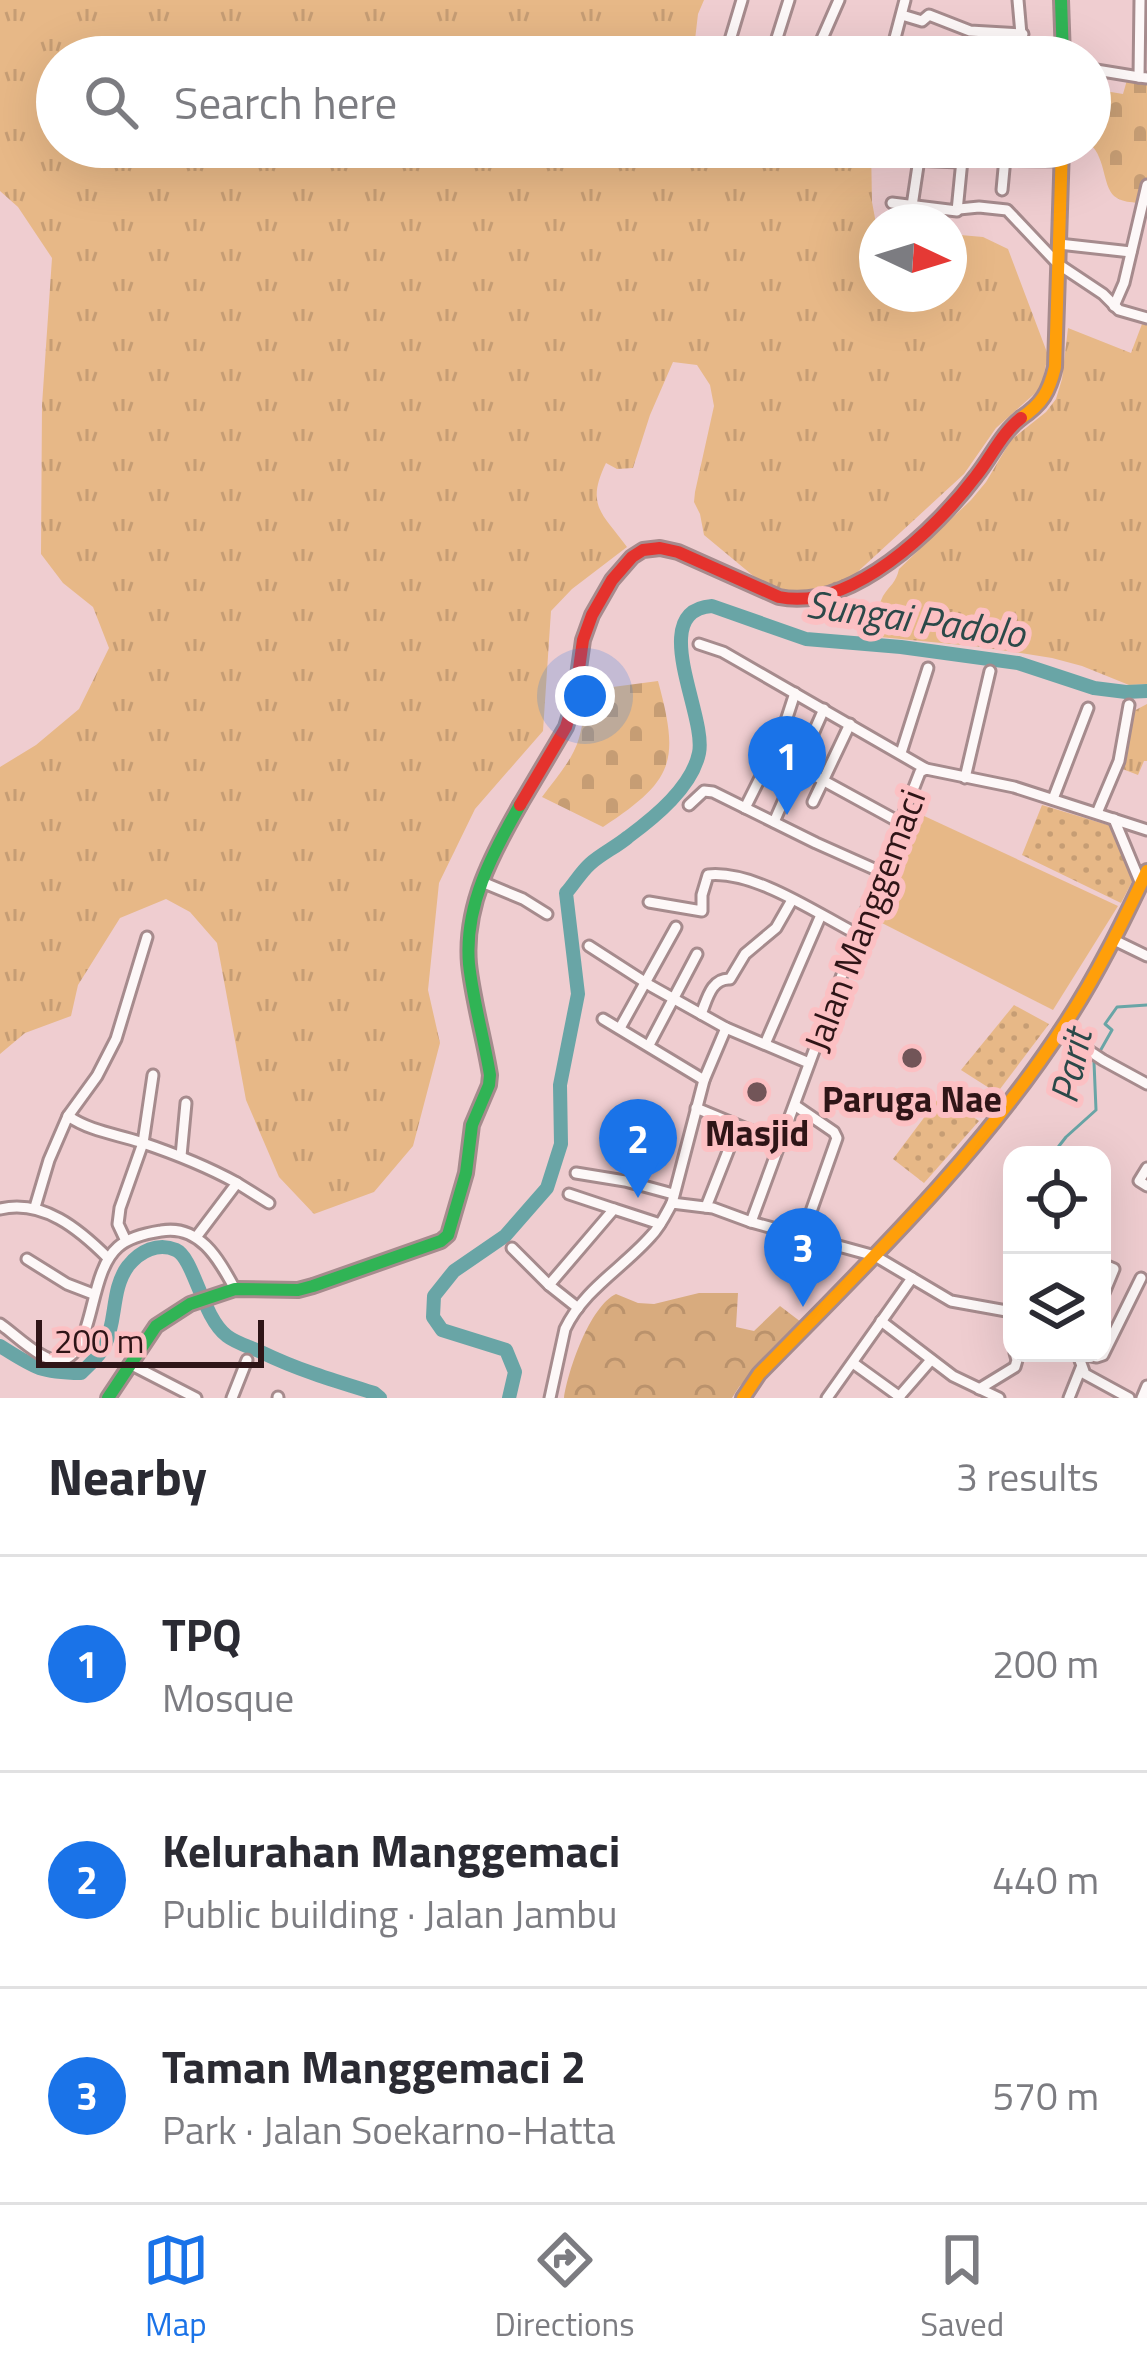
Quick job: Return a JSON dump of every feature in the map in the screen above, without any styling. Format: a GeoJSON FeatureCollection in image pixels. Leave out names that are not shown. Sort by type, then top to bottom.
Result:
{"type":"FeatureCollection","features":[{"type":"Feature","properties":{"kind":"main road"},"geometry":{"type":"LineString","coordinates":[[1061,0],[1062,36]]}},
{"type":"Feature","properties":{"kind":"main road"},"geometry":{"type":"LineString","coordinates":[[108,1398],[157,1326],[190,1304],[230,1291],[298,1290],[448,1235],[466,1173],[472,1125],[490,1075],[468,956],[473,907],[522,803],[568,723],[590,619],[627,561],[639,551],[667,550],[773,596],[794,601],[828,597],[860,582],[944,512],[978,475],[1005,432],[1049,395],[1055,368],[1062,168]]}},
{"type":"Feature","properties":{"kind":"main road"},"geometry":{"type":"LineString","coordinates":[[743,1398],[759,1374],[874,1256],[993,1122],[1059,1031],[1114,940],[1144,878]]}},
{"type":"Feature","properties":{"kind":"street"},"geometry":{"type":"LineString","coordinates":[[731,36],[742,0]]}},
{"type":"Feature","properties":{"kind":"street"},"geometry":{"type":"LineString","coordinates":[[823,36],[839,0]]}},
{"type":"Feature","properties":{"kind":"street"},"geometry":{"type":"LineString","coordinates":[[896,36],[905,0]]}},
{"type":"Feature","properties":{"kind":"street"},"geometry":{"type":"LineString","coordinates":[[902,15],[922,21],[939,13],[970,32],[1023,34],[1018,0]]}},
{"type":"Feature","properties":{"kind":"street"},"geometry":{"type":"LineString","coordinates":[[1111,72],[1143,77],[1140,0]]}},
{"type":"Feature","properties":{"kind":"street"},"geometry":{"type":"LineString","coordinates":[[776,36],[785,1]]}},
{"type":"Feature","properties":{"kind":"street"},"geometry":{"type":"LineString","coordinates":[[912,204],[918,168]]}},
{"type":"Feature","properties":{"kind":"street"},"geometry":{"type":"LineString","coordinates":[[959,204],[960,168]]}},
{"type":"Feature","properties":{"kind":"street"},"geometry":{"type":"LineString","coordinates":[[1002,190],[1004,168]]}},
{"type":"Feature","properties":{"kind":"street"},"geometry":{"type":"LineString","coordinates":[[1114,306],[1124,284],[1147,185]]}},
{"type":"Feature","properties":{"kind":"street"},"geometry":{"type":"LineString","coordinates":[[892,203],[899,204]]}},
{"type":"Feature","properties":{"kind":"street"},"geometry":{"type":"LineString","coordinates":[[967,208],[1007,210],[1058,264],[1114,306],[1147,318]]}},
{"type":"Feature","properties":{"kind":"street"},"geometry":{"type":"LineString","coordinates":[[1059,244],[1147,252]]}},
{"type":"Feature","properties":{"kind":"street"},"geometry":{"type":"LineString","coordinates":[[699,644],[723,652],[926,769]]}},
{"type":"Feature","properties":{"kind":"street"},"geometry":{"type":"LineString","coordinates":[[901,753],[928,668]]}},
{"type":"Feature","properties":{"kind":"street"},"geometry":{"type":"LineString","coordinates":[[965,778],[990,671]]}},
{"type":"Feature","properties":{"kind":"street"},"geometry":{"type":"LineString","coordinates":[[745,808],[773,754],[794,693]]}},
{"type":"Feature","properties":{"kind":"street"},"geometry":{"type":"LineString","coordinates":[[1097,813],[1119,761],[1129,705]]}},
{"type":"Feature","properties":{"kind":"street"},"geometry":{"type":"LineString","coordinates":[[1053,799],[1088,708]]}},
{"type":"Feature","properties":{"kind":"street"},"geometry":{"type":"LineString","coordinates":[[774,822],[824,710]]}},
{"type":"Feature","properties":{"kind":"street"},"geometry":{"type":"LineString","coordinates":[[813,802],[850,724]]}},
{"type":"Feature","properties":{"kind":"street"},"geometry":{"type":"LineString","coordinates":[[773,754],[901,823]]}},
{"type":"Feature","properties":{"kind":"street","name":"Jalan Manggemaci"},"geometry":{"type":"LineString","coordinates":[[751,1222],[920,772],[926,769],[1014,788],[1147,830]]}},
{"type":"Feature","properties":{"kind":"street"},"geometry":{"type":"LineString","coordinates":[[689,805],[709,791],[881,872]]}},
{"type":"Feature","properties":{"kind":"street"},"geometry":{"type":"LineString","coordinates":[[1114,819],[1144,878]]}},
{"type":"Feature","properties":{"kind":"street"},"geometry":{"type":"LineString","coordinates":[[649,902],[702,910],[709,875],[742,876],[857,934]]}},
{"type":"Feature","properties":{"kind":"street"},"geometry":{"type":"LineString","coordinates":[[482,882],[547,914]]}},
{"type":"Feature","properties":{"kind":"street"},"geometry":{"type":"LineString","coordinates":[[701,1014],[715,983],[730,979],[745,955],[776,928],[792,900]]}},
{"type":"Feature","properties":{"kind":"street"},"geometry":{"type":"LineString","coordinates":[[765,1044],[820,915]]}},
{"type":"Feature","properties":{"kind":"street"},"geometry":{"type":"LineString","coordinates":[[620,1028],[676,927]]}},
{"type":"Feature","properties":{"kind":"street"},"geometry":{"type":"LineString","coordinates":[[35,1207],[68,1116],[116,1039],[147,937]]}},
{"type":"Feature","properties":{"kind":"street"},"geometry":{"type":"LineString","coordinates":[[1114,940],[1147,956]]}},
{"type":"Feature","properties":{"kind":"street"},"geometry":{"type":"LineString","coordinates":[[589,946],[726,1028],[809,1063]]}},
{"type":"Feature","properties":{"kind":"street"},"geometry":{"type":"LineString","coordinates":[[649,1045],[697,954]]}},
{"type":"Feature","properties":{"kind":"street"},"geometry":{"type":"LineString","coordinates":[[603,1019],[704,1080]]}},
{"type":"Feature","properties":{"kind":"street"},"geometry":{"type":"LineString","coordinates":[[550,1398],[565,1329],[603,1280],[660,1224],[673,1198],[704,1080],[726,1028]]}},
{"type":"Feature","properties":{"kind":"street"},"geometry":{"type":"LineString","coordinates":[[1059,1031],[1147,1084]]}},
{"type":"Feature","properties":{"kind":"street"},"geometry":{"type":"LineString","coordinates":[[126,1241],[118,1224],[120,1208],[143,1143],[153,1075]]}},
{"type":"Feature","properties":{"kind":"street"},"geometry":{"type":"LineString","coordinates":[[181,1156],[186,1103]]}},
{"type":"Feature","properties":{"kind":"street"},"geometry":{"type":"LineString","coordinates":[[796,1106],[837,1138],[802,1238]]}},
{"type":"Feature","properties":{"kind":"street"},"geometry":{"type":"LineString","coordinates":[[696,1108],[781,1143]]}},
{"type":"Feature","properties":{"kind":"street"},"geometry":{"type":"LineString","coordinates":[[68,1116],[91,1129],[181,1156],[269,1203]]}},
{"type":"Feature","properties":{"kind":"street"},"geometry":{"type":"LineString","coordinates":[[706,1207],[738,1126]]}},
{"type":"Feature","properties":{"kind":"street"},"geometry":{"type":"LineString","coordinates":[[1147,1168],[1139,1181],[1147,1186]]}},
{"type":"Feature","properties":{"kind":"street"},"geometry":{"type":"LineString","coordinates":[[576,1174],[625,1181],[874,1256],[951,1301],[1003,1310]]}},
{"type":"Feature","properties":{"kind":"street"},"geometry":{"type":"LineString","coordinates":[[197,1236],[237,1183]]}},
{"type":"Feature","properties":{"kind":"street"},"geometry":{"type":"LineString","coordinates":[[569,1194],[660,1224]]}},
{"type":"Feature","properties":{"kind":"street"},"geometry":{"type":"LineString","coordinates":[[0,1209],[35,1207],[85,1234],[108,1258]]}},
{"type":"Feature","properties":{"kind":"street"},"geometry":{"type":"LineString","coordinates":[[549,1286],[614,1209]]}},
{"type":"Feature","properties":{"kind":"street"},"geometry":{"type":"LineString","coordinates":[[0,1324],[44,1358],[69,1358],[83,1338],[108,1258],[126,1241],[161,1231],[177,1229],[197,1236],[222,1265],[230,1291]]}},
{"type":"Feature","properties":{"kind":"street"},"geometry":{"type":"LineString","coordinates":[[512,1248],[578,1308]]}},
{"type":"Feature","properties":{"kind":"street"},"geometry":{"type":"LineString","coordinates":[[27,1259],[93,1294]]}},
{"type":"Feature","properties":{"kind":"street"},"geometry":{"type":"LineString","coordinates":[[831,1396],[912,1278]]}},
{"type":"Feature","properties":{"kind":"street"},"geometry":{"type":"LineString","coordinates":[[1111,1339],[1141,1278]]}},
{"type":"Feature","properties":{"kind":"street"},"geometry":{"type":"LineString","coordinates":[[881,1321],[953,1376],[999,1398]]}},
{"type":"Feature","properties":{"kind":"street"},"geometry":{"type":"LineString","coordinates":[[232,1398],[247,1360]]}},
{"type":"Feature","properties":{"kind":"street"},"geometry":{"type":"LineString","coordinates":[[853,1363],[899,1397],[932,1360]]}},
{"type":"Feature","properties":{"kind":"street"},"geometry":{"type":"LineString","coordinates":[[979,1391],[1016,1362]]}},
{"type":"Feature","properties":{"kind":"street"},"geometry":{"type":"LineString","coordinates":[[1080,1362],[1085,1375],[1129,1398]]}},
{"type":"Feature","properties":{"kind":"street"},"geometry":{"type":"LineString","coordinates":[[130,1364],[196,1398]]}},
{"type":"Feature","properties":{"kind":"street"},"geometry":{"type":"LineString","coordinates":[[1069,1398],[1081,1367]]}},
{"type":"Feature","properties":{"kind":"street"},"geometry":{"type":"LineString","coordinates":[[1142,1398],[1147,1386]]}},
{"type":"Feature","properties":{"kind":"green space"},"geometry":{"type":"Polygon","coordinates":[[[0,0],[704,0],[695,36],[36,36],[36,168],[871,168],[872,204],[859,204],[859,312],[967,312],[967,236],[983,237],[1008,249],[1048,355],[1041,388],[996,428],[964,474],[852,577],[824,590],[795,594],[757,579],[704,535],[694,502],[714,406],[710,385],[697,365],[673,362],[633,468],[617,469],[606,463],[597,490],[604,517],[627,547],[551,611],[543,731],[475,809],[439,883],[428,990],[440,1043],[413,1146],[374,1192],[314,1214],[279,1177],[246,1100],[217,943],[190,912],[166,899],[120,918],[78,985],[71,1016],[25,1033],[0,1054],[0,767],[79,709],[109,648],[93,607],[63,583],[41,554],[42,405],[52,258],[18,207],[0,191],[0,0]]]}},
{"type":"Feature","properties":{"kind":"green space"},"geometry":{"type":"Polygon","coordinates":[[[1127,80],[1147,82],[1147,178],[1138,203],[1112,194],[1102,168],[1111,168],[1111,92],[1123,94],[1127,80]]]}},
{"type":"Feature","properties":{"kind":"green space"},"geometry":{"type":"Polygon","coordinates":[[[1142,324],[1147,325],[1147,684],[1129,685],[1052,658],[880,637],[879,606],[899,569],[971,500],[1011,440],[1056,399],[1068,328],[1131,353],[1142,324]]]}},
{"type":"Feature","properties":{"kind":"green space"},"geometry":{"type":"Polygon","coordinates":[[[658,681],[669,750],[665,767],[645,796],[603,827],[542,797],[576,746],[590,690],[658,681]]]}},
{"type":"Feature","properties":{"kind":"green space"},"geometry":{"type":"Polygon","coordinates":[[[1147,704],[1147,761],[1138,775],[1120,768],[1128,714],[1147,704]]]}},
{"type":"Feature","properties":{"kind":"green space"},"geometry":{"type":"Polygon","coordinates":[[[1042,805],[1111,826],[1134,878],[1121,903],[1022,855],[1042,805]]]}},
{"type":"Feature","properties":{"kind":"green space"},"geometry":{"type":"Polygon","coordinates":[[[922,815],[1118,906],[1053,1010],[878,921],[922,815]]]}},
{"type":"Feature","properties":{"kind":"green space"},"geometry":{"type":"Polygon","coordinates":[[[1014,1005],[1049,1024],[997,1093],[961,1070],[1014,1005]]]}},
{"type":"Feature","properties":{"kind":"green space"},"geometry":{"type":"Polygon","coordinates":[[[941,1095],[979,1121],[924,1183],[893,1159],[941,1095]]]}},
{"type":"Feature","properties":{"kind":"green space"},"geometry":{"type":"Polygon","coordinates":[[[699,1293],[738,1293],[736,1327],[754,1331],[780,1306],[801,1322],[732,1398],[564,1398],[582,1340],[606,1301],[616,1294],[654,1304],[699,1293]]]}},
{"type":"Feature","properties":{"kind":"waterway","name":"Sungai Padolo"},"geometry":{"type":"LineString","coordinates":[[509,1398],[515,1372],[506,1350],[442,1330],[433,1317],[434,1296],[454,1271],[505,1236],[547,1188],[561,1144],[560,1085],[578,994],[566,893],[590,864],[671,800],[695,766],[699,736],[681,645],[683,626],[693,612],[712,606],[806,639],[1018,663],[1094,688],[1147,691]]}},
{"type":"Feature","properties":{"kind":"waterway","name":"Parit"},"geometry":{"type":"LineString","coordinates":[[1099,1053],[1112,1030],[1105,1024],[1117,1007],[1147,1005]]}},
{"type":"Feature","properties":{"kind":"waterway","name":"Parit"},"geometry":{"type":"LineString","coordinates":[[1059,1146],[1096,1110],[1094,1062]]}},
{"type":"Feature","properties":{"kind":"waterway","name":"Sungai Padolo"},"geometry":{"type":"LineString","coordinates":[[0,1346],[38,1367],[81,1373],[105,1345],[128,1266],[150,1249],[163,1247],[182,1255],[211,1316],[227,1336],[380,1398]]}},
{"type":"Feature","properties":{"kind":"traffic: fast"},"geometry":{"type":"LineString","coordinates":[[1061,0],[1062,36]]}},
{"type":"Feature","properties":{"kind":"traffic: fast"},"geometry":{"type":"LineString","coordinates":[[108,1398],[156,1326],[190,1304],[235,1289],[313,1286],[448,1235],[466,1173],[472,1125],[490,1075],[469,964],[471,922],[490,862],[520,805]]}},
{"type":"Feature","properties":{"kind":"traffic: slow"},"geometry":{"type":"LineString","coordinates":[[1021,418],[1044,397],[1055,367],[1061,168]]}},
{"type":"Feature","properties":{"kind":"traffic: slow"},"geometry":{"type":"LineString","coordinates":[[743,1398],[759,1374],[921,1206],[997,1118],[1077,1006],[1147,871]]}},
{"type":"Feature","properties":{"kind":"traffic: jam"},"geometry":{"type":"LineString","coordinates":[[520,805],[566,727],[592,615],[632,557],[660,548],[678,552],[779,597],[835,592],[890,562],[915,542],[959,497],[1021,418]]}},
{"type":"Feature","properties":{"kind":"place","name":"TPQ"},"geometry":{"type":"Point","coordinates":[787,815]}},
{"type":"Feature","properties":{"kind":"place","name":"Paruga Nae"},"geometry":{"type":"Point","coordinates":[912,1058]}},
{"type":"Feature","properties":{"kind":"place","name":"Masjid"},"geometry":{"type":"Point","coordinates":[757,1092]}},
{"type":"Feature","properties":{"kind":"place","name":"Kelurahan Manggemaci"},"geometry":{"type":"Point","coordinates":[638,1198]}},
{"type":"Feature","properties":{"kind":"place","name":"Taman Manggemaci 2"},"geometry":{"type":"Point","coordinates":[803,1307]}}]}
